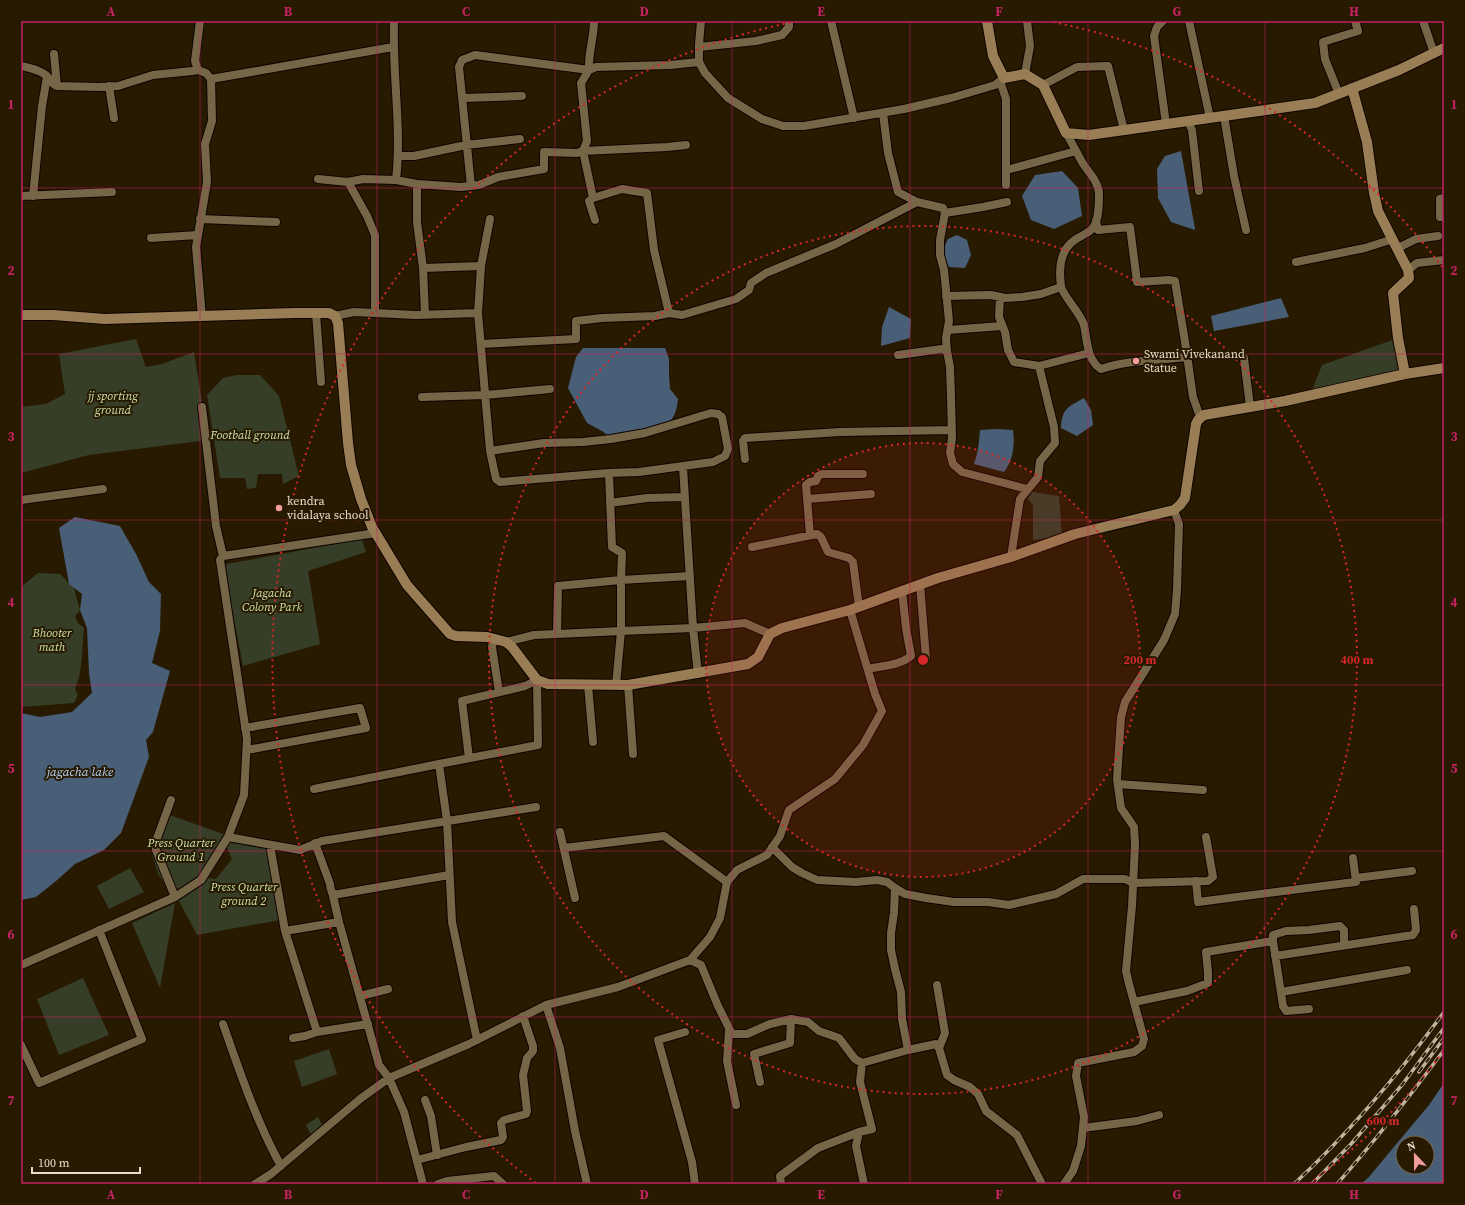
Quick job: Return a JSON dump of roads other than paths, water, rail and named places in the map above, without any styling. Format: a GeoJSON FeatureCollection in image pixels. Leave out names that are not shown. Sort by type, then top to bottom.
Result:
{"type":"FeatureCollection","features":[{"type":"Feature","properties":{"kind":"main road"},"geometry":{"type":"LineString","coordinates":[[987,21],[993,56],[1002,80],[1025,74],[1043,85],[1066,133],[1089,135],[1315,103],[1399,70],[1444,48]]}},
{"type":"Feature","properties":{"kind":"main road"},"geometry":{"type":"LineString","coordinates":[[1352,88],[1366,142],[1378,211],[1408,270],[1409,278],[1392,293],[1398,338],[1405,374]]}},
{"type":"Feature","properties":{"kind":"main road"},"geometry":{"type":"LineString","coordinates":[[21,315],[53,315],[105,319],[316,313],[329,313],[335,316],[338,323],[351,466],[361,499],[376,533],[407,585],[445,630],[456,636],[494,638],[506,642],[512,647],[537,680],[548,684],[628,685],[698,674],[748,664],[758,657],[770,634],[782,628],[854,608],[920,584],[1011,557],[1075,534],[1174,510],[1185,498],[1196,424],[1200,417],[1208,414],[1250,406],[1285,401],[1405,374],[1444,368]]}},
{"type":"Feature","properties":{"kind":"street"},"geometry":{"type":"LineString","coordinates":[[198,70],[195,61],[200,21]]}},
{"type":"Feature","properties":{"kind":"street"},"geometry":{"type":"LineString","coordinates":[[394,21],[393,47],[398,156],[396,180]]}},
{"type":"Feature","properties":{"kind":"street"},"geometry":{"type":"LineString","coordinates":[[593,198],[583,151],[587,141],[581,83],[589,70],[588,61],[594,31],[594,21]]}},
{"type":"Feature","properties":{"kind":"street"},"geometry":{"type":"LineString","coordinates":[[701,21],[699,46],[700,62],[705,73],[728,98],[762,119],[783,126],[797,126],[854,118],[926,105],[995,85],[1002,80],[1006,99],[1006,185]]}},
{"type":"Feature","properties":{"kind":"street"},"geometry":{"type":"LineString","coordinates":[[699,46],[756,41],[782,35],[789,27],[789,21]]}},
{"type":"Feature","properties":{"kind":"street"},"geometry":{"type":"LineString","coordinates":[[830,21],[854,118]]}},
{"type":"Feature","properties":{"kind":"street"},"geometry":{"type":"LineString","coordinates":[[1025,74],[1030,46],[1027,21]]}},
{"type":"Feature","properties":{"kind":"street"},"geometry":{"type":"LineString","coordinates":[[1163,21],[1157,26],[1154,36],[1166,124]]}},
{"type":"Feature","properties":{"kind":"street"},"geometry":{"type":"LineString","coordinates":[[1189,21],[1210,118]]}},
{"type":"Feature","properties":{"kind":"street"},"geometry":{"type":"LineString","coordinates":[[1339,94],[1325,59],[1323,42],[1358,31],[1356,21]]}},
{"type":"Feature","properties":{"kind":"street"},"geometry":{"type":"LineString","coordinates":[[1423,21],[1434,53]]}},
{"type":"Feature","properties":{"kind":"street"},"geometry":{"type":"LineString","coordinates":[[211,79],[393,47]]}},
{"type":"Feature","properties":{"kind":"street"},"geometry":{"type":"LineString","coordinates":[[54,54],[57,86]]}},
{"type":"Feature","properties":{"kind":"street"},"geometry":{"type":"LineString","coordinates":[[471,186],[459,67],[462,60],[475,55],[589,70],[596,67],[670,65],[700,62]]}},
{"type":"Feature","properties":{"kind":"street"},"geometry":{"type":"LineString","coordinates":[[21,66],[36,70],[57,86],[118,86],[153,75],[198,70],[206,73],[211,79],[212,121],[205,144],[207,182],[196,247],[202,317]]}},
{"type":"Feature","properties":{"kind":"street"},"geometry":{"type":"LineString","coordinates":[[1043,85],[1077,67],[1108,66],[1124,130]]}},
{"type":"Feature","properties":{"kind":"street"},"geometry":{"type":"LineString","coordinates":[[33,196],[42,106],[47,77]]}},
{"type":"Feature","properties":{"kind":"street"},"geometry":{"type":"LineString","coordinates":[[109,86],[114,118]]}},
{"type":"Feature","properties":{"kind":"street"},"geometry":{"type":"LineString","coordinates":[[463,98],[522,96]]}},
{"type":"Feature","properties":{"kind":"street"},"geometry":{"type":"LineString","coordinates":[[883,113],[888,153],[898,192],[917,202],[943,208],[945,213],[940,240],[940,255],[944,270],[949,321],[946,338],[950,367],[950,453],[953,464],[962,472],[1028,489]]}},
{"type":"Feature","properties":{"kind":"street"},"geometry":{"type":"LineString","coordinates":[[1224,116],[1234,176],[1246,230]]}},
{"type":"Feature","properties":{"kind":"street"},"geometry":{"type":"LineString","coordinates":[[1188,121],[1192,130],[1200,191]]}},
{"type":"Feature","properties":{"kind":"street"},"geometry":{"type":"LineString","coordinates":[[1066,133],[1083,164],[1093,176],[1100,192],[1096,221],[1092,229],[1071,243],[1061,257],[1061,287],[1080,315],[1089,352],[1097,367],[1101,369],[1113,365],[1136,361],[1187,357]]}},
{"type":"Feature","properties":{"kind":"street"},"geometry":{"type":"LineString","coordinates":[[398,156],[414,156],[466,145],[520,139]]}},
{"type":"Feature","properties":{"kind":"street"},"geometry":{"type":"LineString","coordinates":[[318,179],[348,182],[363,179],[396,180],[440,186],[471,186],[479,185],[498,177],[544,169],[544,152],[577,153],[583,151],[686,145]]}},
{"type":"Feature","properties":{"kind":"street"},"geometry":{"type":"LineString","coordinates":[[1007,170],[1076,151]]}},
{"type":"Feature","properties":{"kind":"street"},"geometry":{"type":"LineString","coordinates":[[348,182],[367,216],[375,235],[375,313]]}},
{"type":"Feature","properties":{"kind":"street"},"geometry":{"type":"LineString","coordinates":[[417,184],[417,222],[423,268],[425,314]]}},
{"type":"Feature","properties":{"kind":"street"},"geometry":{"type":"LineString","coordinates":[[595,220],[589,201],[593,198],[622,189],[647,193],[654,250],[668,313]]}},
{"type":"Feature","properties":{"kind":"street"},"geometry":{"type":"LineString","coordinates":[[21,196],[112,192]]}},
{"type":"Feature","properties":{"kind":"street"},"geometry":{"type":"LineString","coordinates":[[1444,198],[1440,199],[1440,217],[1444,217]]}},
{"type":"Feature","properties":{"kind":"street"},"geometry":{"type":"LineString","coordinates":[[481,344],[576,338],[576,321],[602,318],[655,316],[668,313],[682,315],[736,299],[749,290],[751,283],[766,273],[836,244],[917,202]]}},
{"type":"Feature","properties":{"kind":"street"},"geometry":{"type":"LineString","coordinates":[[945,213],[1007,202]]}},
{"type":"Feature","properties":{"kind":"street"},"geometry":{"type":"LineString","coordinates":[[200,219],[276,222]]}},
{"type":"Feature","properties":{"kind":"street"},"geometry":{"type":"LineString","coordinates":[[490,219],[481,266],[478,313],[490,451],[496,478],[500,482],[639,472],[682,467],[713,462],[725,456],[728,449],[722,417],[718,414],[712,413],[645,432],[611,439],[583,442],[544,443],[490,451]]}},
{"type":"Feature","properties":{"kind":"street"},"geometry":{"type":"LineString","coordinates":[[1096,221],[1098,230],[1130,227],[1137,282],[1162,280],[1175,281],[1193,397],[1200,417]]}},
{"type":"Feature","properties":{"kind":"street"},"geometry":{"type":"LineString","coordinates":[[151,238],[198,235]]}},
{"type":"Feature","properties":{"kind":"street"},"geometry":{"type":"LineString","coordinates":[[1296,262],[1365,248],[1438,236]]}},
{"type":"Feature","properties":{"kind":"street"},"geometry":{"type":"LineString","coordinates":[[1408,270],[1417,263],[1444,260]]}},
{"type":"Feature","properties":{"kind":"street"},"geometry":{"type":"LineString","coordinates":[[423,268],[481,266]]}},
{"type":"Feature","properties":{"kind":"street"},"geometry":{"type":"LineString","coordinates":[[946,296],[1022,297],[1042,294],[1061,287]]}},
{"type":"Feature","properties":{"kind":"street"},"geometry":{"type":"LineString","coordinates":[[1000,297],[999,317],[1005,332],[1008,350],[1014,362],[1039,366],[1089,352]]}},
{"type":"Feature","properties":{"kind":"street"},"geometry":{"type":"LineString","coordinates":[[335,316],[354,312],[425,314],[478,313]]}},
{"type":"Feature","properties":{"kind":"street"},"geometry":{"type":"LineString","coordinates":[[316,313],[321,382]]}},
{"type":"Feature","properties":{"kind":"street"},"geometry":{"type":"LineString","coordinates":[[948,330],[1002,326]]}},
{"type":"Feature","properties":{"kind":"street"},"geometry":{"type":"LineString","coordinates":[[898,355],[942,349],[947,352]]}},
{"type":"Feature","properties":{"kind":"street"},"geometry":{"type":"LineString","coordinates":[[1244,358],[1250,406]]}},
{"type":"Feature","properties":{"kind":"street"},"geometry":{"type":"LineString","coordinates":[[1011,557],[1020,499],[1038,477],[1040,461],[1054,443],[1054,427],[1039,366]]}},
{"type":"Feature","properties":{"kind":"street"},"geometry":{"type":"LineString","coordinates":[[422,397],[485,395],[550,389]]}},
{"type":"Feature","properties":{"kind":"street"},"geometry":{"type":"LineString","coordinates":[[21,965],[175,897],[201,880],[228,837],[244,794],[247,739],[220,560],[223,556],[216,526],[202,407]]}},
{"type":"Feature","properties":{"kind":"street"},"geometry":{"type":"LineString","coordinates":[[745,459],[742,440],[745,438],[840,432],[951,430]]}},
{"type":"Feature","properties":{"kind":"street"},"geometry":{"type":"LineString","coordinates":[[682,467],[693,628],[698,674]]}},
{"type":"Feature","properties":{"kind":"street"},"geometry":{"type":"LineString","coordinates":[[609,473],[612,547],[622,553],[621,631],[616,685]]}},
{"type":"Feature","properties":{"kind":"street"},"geometry":{"type":"LineString","coordinates":[[810,535],[806,485],[810,482],[816,481],[818,476],[822,474],[863,474]]}},
{"type":"Feature","properties":{"kind":"street"},"geometry":{"type":"LineString","coordinates":[[21,500],[103,490]]}},
{"type":"Feature","properties":{"kind":"street"},"geometry":{"type":"LineString","coordinates":[[807,499],[872,494]]}},
{"type":"Feature","properties":{"kind":"street"},"geometry":{"type":"LineString","coordinates":[[610,503],[647,498],[684,497]]}},
{"type":"Feature","properties":{"kind":"street"},"geometry":{"type":"LineString","coordinates":[[1064,1184],[1073,1171],[1081,1146],[1084,1117],[1076,1076],[1078,1063],[1134,1052],[1142,1046],[1144,1039],[1126,971],[1135,845],[1134,827],[1121,808],[1118,784],[1121,717],[1125,702],[1164,640],[1175,614],[1179,524],[1174,510]]}},
{"type":"Feature","properties":{"kind":"street"},"geometry":{"type":"LineString","coordinates":[[223,556],[376,533]]}},
{"type":"Feature","properties":{"kind":"street"},"geometry":{"type":"LineString","coordinates":[[255,1184],[271,1174],[364,1096],[389,1078],[477,1040],[546,1005],[618,988],[690,960],[710,937],[720,918],[727,882],[738,870],[767,855],[780,836],[789,810],[836,779],[863,745],[882,711],[868,669],[854,608],[853,562],[849,558],[828,552],[821,538],[816,534],[752,547]]}},
{"type":"Feature","properties":{"kind":"street"},"geometry":{"type":"LineString","coordinates":[[557,634],[558,586],[621,580],[690,576]]}},
{"type":"Feature","properties":{"kind":"street"},"geometry":{"type":"LineString","coordinates":[[920,584],[926,658]]}},
{"type":"Feature","properties":{"kind":"street"},"geometry":{"type":"LineString","coordinates":[[868,669],[907,659],[911,656],[902,591]]}},
{"type":"Feature","properties":{"kind":"street"},"geometry":{"type":"LineString","coordinates":[[506,642],[534,635],[693,628],[745,622],[770,634]]}},
{"type":"Feature","properties":{"kind":"street"},"geometry":{"type":"LineString","coordinates":[[494,638],[492,647],[499,692]]}},
{"type":"Feature","properties":{"kind":"street"},"geometry":{"type":"LineString","coordinates":[[314,790],[538,745],[537,680],[526,686],[462,701],[469,758]]}},
{"type":"Feature","properties":{"kind":"street"},"geometry":{"type":"LineString","coordinates":[[588,685],[593,742]]}},
{"type":"Feature","properties":{"kind":"street"},"geometry":{"type":"LineString","coordinates":[[628,685],[633,754]]}},
{"type":"Feature","properties":{"kind":"street"},"geometry":{"type":"LineString","coordinates":[[245,728],[360,708],[366,728],[247,750]]}},
{"type":"Feature","properties":{"kind":"street"},"geometry":{"type":"LineString","coordinates":[[439,764],[447,821],[452,922],[477,1040]]}},
{"type":"Feature","properties":{"kind":"street"},"geometry":{"type":"LineString","coordinates":[[1118,784],[1203,790]]}},
{"type":"Feature","properties":{"kind":"street"},"geometry":{"type":"LineString","coordinates":[[171,800],[156,841],[156,850],[175,897]]}},
{"type":"Feature","properties":{"kind":"street"},"geometry":{"type":"LineString","coordinates":[[228,837],[300,850],[322,840],[536,807]]}},
{"type":"Feature","properties":{"kind":"street"},"geometry":{"type":"LineString","coordinates":[[560,832],[575,898]]}},
{"type":"Feature","properties":{"kind":"street"},"geometry":{"type":"LineString","coordinates":[[564,848],[664,836],[727,882]]}},
{"type":"Feature","properties":{"kind":"street"},"geometry":{"type":"LineString","coordinates":[[772,847],[792,867],[817,880],[856,882],[878,880],[887,882],[904,894],[954,902],[988,902],[1009,905],[1056,894],[1083,879],[1125,879],[1133,883],[1208,881],[1213,877],[1206,837]]}},
{"type":"Feature","properties":{"kind":"street"},"geometry":{"type":"LineString","coordinates":[[315,843],[330,884],[330,890],[333,895],[339,922],[379,1065],[389,1078],[404,1112],[423,1184]]}},
{"type":"Feature","properties":{"kind":"street"},"geometry":{"type":"LineString","coordinates":[[270,845],[285,932],[317,1032]]}},
{"type":"Feature","properties":{"kind":"street"},"geometry":{"type":"LineString","coordinates":[[1196,881],[1198,902],[1356,882],[1353,858]]}},
{"type":"Feature","properties":{"kind":"street"},"geometry":{"type":"LineString","coordinates":[[1356,878],[1412,871]]}},
{"type":"Feature","properties":{"kind":"street"},"geometry":{"type":"LineString","coordinates":[[333,895],[449,875]]}},
{"type":"Feature","properties":{"kind":"street"},"geometry":{"type":"LineString","coordinates":[[895,888],[891,950],[901,992],[902,1019],[908,1050]]}},
{"type":"Feature","properties":{"kind":"street"},"geometry":{"type":"LineString","coordinates":[[1275,956],[1413,935],[1416,930],[1414,908]]}},
{"type":"Feature","properties":{"kind":"street"},"geometry":{"type":"LineString","coordinates":[[285,932],[339,922]]}},
{"type":"Feature","properties":{"kind":"street"},"geometry":{"type":"LineString","coordinates":[[1309,1009],[1286,1011],[1283,1006],[1273,935],[1286,931],[1340,926],[1344,930],[1344,945]]}},
{"type":"Feature","properties":{"kind":"street"},"geometry":{"type":"LineString","coordinates":[[21,1046],[39,1083],[142,1039],[99,930]]}},
{"type":"Feature","properties":{"kind":"street"},"geometry":{"type":"LineString","coordinates":[[1134,1002],[1187,991],[1208,983],[1206,952],[1273,941]]}},
{"type":"Feature","properties":{"kind":"street"},"geometry":{"type":"LineString","coordinates":[[690,960],[701,965],[732,1034],[747,1034],[770,1024],[791,1019],[808,1022],[819,1031],[839,1038],[855,1059],[862,1063],[936,1044],[939,1048],[947,1075],[970,1087],[978,1094],[986,1111],[1017,1136],[1042,1184]]}},
{"type":"Feature","properties":{"kind":"street"},"geometry":{"type":"LineString","coordinates":[[1280,992],[1407,970]]}},
{"type":"Feature","properties":{"kind":"street"},"geometry":{"type":"LineString","coordinates":[[937,985],[945,1033],[939,1048]]}},
{"type":"Feature","properties":{"kind":"street"},"geometry":{"type":"LineString","coordinates":[[360,996],[388,989]]}},
{"type":"Feature","properties":{"kind":"street"},"geometry":{"type":"LineString","coordinates":[[546,1005],[560,1048],[575,1131],[587,1184]]}},
{"type":"Feature","properties":{"kind":"street"},"geometry":{"type":"LineString","coordinates":[[417,1160],[501,1140],[503,1137],[501,1123],[504,1120],[526,1114],[527,1111],[523,1075],[527,1058],[533,1051],[533,1046],[523,1016]]}},
{"type":"Feature","properties":{"kind":"street"},"geometry":{"type":"LineString","coordinates":[[760,1082],[754,1054],[790,1043],[791,1019]]}},
{"type":"Feature","properties":{"kind":"street"},"geometry":{"type":"LineString","coordinates":[[223,1024],[268,1144],[281,1166]]}},
{"type":"Feature","properties":{"kind":"street"},"geometry":{"type":"LineString","coordinates":[[293,1038],[317,1032],[368,1024]]}},
{"type":"Feature","properties":{"kind":"street"},"geometry":{"type":"LineString","coordinates":[[729,1030],[727,1061],[736,1105]]}},
{"type":"Feature","properties":{"kind":"street"},"geometry":{"type":"LineString","coordinates":[[685,1032],[658,1040],[692,1162],[695,1184]]}},
{"type":"Feature","properties":{"kind":"street"},"geometry":{"type":"LineString","coordinates":[[781,1184],[780,1176],[818,1148],[859,1132],[872,1129],[860,1082],[862,1063]]}},
{"type":"Feature","properties":{"kind":"street"},"geometry":{"type":"LineString","coordinates":[[425,1100],[431,1116],[437,1155]]}},
{"type":"Feature","properties":{"kind":"street"},"geometry":{"type":"LineString","coordinates":[[1083,1128],[1137,1121],[1159,1115]]}},
{"type":"Feature","properties":{"kind":"street"},"geometry":{"type":"LineString","coordinates":[[859,1132],[856,1146],[864,1184]]}},
{"type":"Feature","properties":{"kind":"street"},"geometry":{"type":"LineString","coordinates":[[438,1184],[447,1181],[494,1176],[503,1184]]}},
{"type":"Feature","properties":{"kind":"water"},"geometry":{"type":"Polygon","coordinates":[[[1181,151],[1195,230],[1171,222],[1158,198],[1157,169],[1165,156],[1181,151]]]}},
{"type":"Feature","properties":{"kind":"water"},"geometry":{"type":"Polygon","coordinates":[[[1062,171],[1078,188],[1082,216],[1054,229],[1031,220],[1022,196],[1035,175],[1062,171]]]}},
{"type":"Feature","properties":{"kind":"water"},"geometry":{"type":"Polygon","coordinates":[[[957,235],[967,240],[971,255],[965,268],[949,267],[942,252],[948,239],[957,235]]]}},
{"type":"Feature","properties":{"kind":"water"},"geometry":{"type":"Polygon","coordinates":[[[1281,298],[1289,317],[1214,331],[1211,316],[1281,298]]]}},
{"type":"Feature","properties":{"kind":"water"},"geometry":{"type":"Polygon","coordinates":[[[889,307],[911,319],[910,338],[881,346],[882,327],[889,307]]]}},
{"type":"Feature","properties":{"kind":"water"},"geometry":{"type":"Polygon","coordinates":[[[583,348],[665,348],[669,359],[670,389],[678,399],[677,408],[673,418],[660,426],[651,429],[610,437],[587,423],[568,388],[576,357],[583,348]]]}},
{"type":"Feature","properties":{"kind":"water"},"geometry":{"type":"Polygon","coordinates":[[[1084,398],[1091,410],[1093,425],[1077,436],[1061,428],[1062,421],[1064,412],[1070,406],[1084,398]]]}},
{"type":"Feature","properties":{"kind":"water"},"geometry":{"type":"Polygon","coordinates":[[[980,430],[1013,430],[1013,452],[1004,472],[974,464],[979,443],[980,430]]]}},
{"type":"Feature","properties":{"kind":"water","name":"jagacha lake"},"geometry":{"type":"Polygon","coordinates":[[[75,517],[120,526],[136,554],[149,582],[161,594],[160,631],[152,663],[170,671],[153,732],[146,740],[149,757],[121,833],[104,850],[75,864],[36,897],[21,900],[21,713],[40,717],[72,712],[92,693],[89,673],[87,628],[80,610],[82,594],[69,584],[59,528],[75,517]]]}},
{"type":"Feature","properties":{"kind":"water"},"geometry":{"type":"Polygon","coordinates":[[[1444,1083],[1444,1184],[1361,1184],[1368,1178],[1395,1146],[1395,1175],[1435,1175],[1435,1135],[1404,1135],[1429,1105],[1444,1083]]]}},
{"type":"Feature","properties":{"kind":"railway"},"geometry":{"type":"LineString","coordinates":[[1294,1184],[1335,1144],[1373,1102],[1392,1080],[1444,1012]]}},
{"type":"Feature","properties":{"kind":"railway"},"geometry":{"type":"LineString","coordinates":[[1312,1184],[1351,1144],[1402,1085],[1444,1028]]}},
{"type":"Feature","properties":{"kind":"railway"},"geometry":{"type":"LineString","coordinates":[[1419,1072],[1444,1038]]}},
{"type":"Feature","properties":{"kind":"railway"},"geometry":{"type":"LineString","coordinates":[[1337,1184],[1392,1118],[1444,1050]]}},
{"type":"Feature","properties":{"kind":"place","name":"Swami Vivekanand Statue"},"geometry":{"type":"Point","coordinates":[1136,361]}},
{"type":"Feature","properties":{"kind":"place","name":"kendra vidalaya school"},"geometry":{"type":"Point","coordinates":[279,508]}},
{"type":"Feature","properties":{"kind":"park label","name":"jj sporting ground"},"geometry":{"type":"Point","coordinates":[113,403]}},
{"type":"Feature","properties":{"kind":"park label","name":"Football ground"},"geometry":{"type":"Point","coordinates":[250,435]}},
{"type":"Feature","properties":{"kind":"park label","name":"Jagacha Colony Park"},"geometry":{"type":"Point","coordinates":[272,600]}},
{"type":"Feature","properties":{"kind":"park label","name":"Bhooter math"},"geometry":{"type":"Point","coordinates":[52,640]}},
{"type":"Feature","properties":{"kind":"park label","name":"Press Quarter Ground 1"},"geometry":{"type":"Point","coordinates":[181,850]}},
{"type":"Feature","properties":{"kind":"park label","name":"Press Quarter ground 2"},"geometry":{"type":"Point","coordinates":[244,894]}}]}
